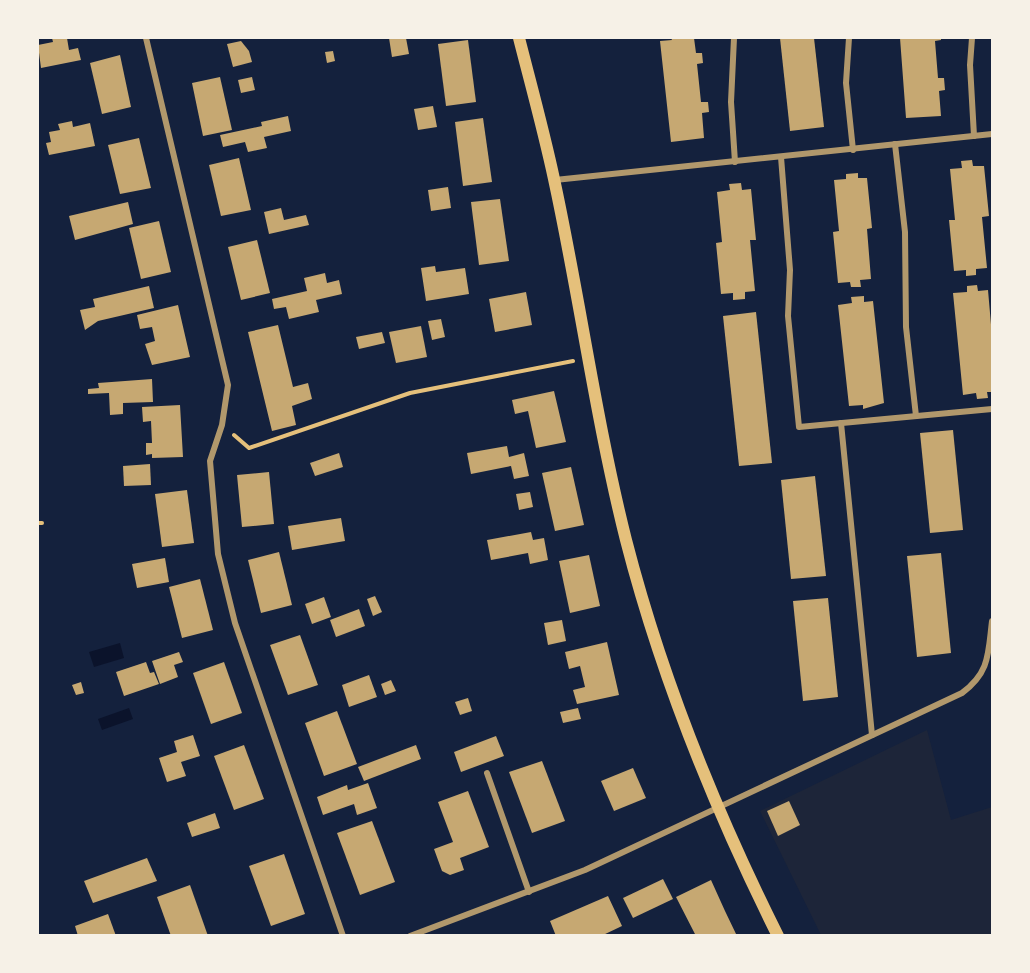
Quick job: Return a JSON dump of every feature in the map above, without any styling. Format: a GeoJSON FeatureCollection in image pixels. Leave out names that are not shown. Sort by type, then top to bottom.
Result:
{"type":"FeatureCollection","features":[{"type":"Feature","properties":{"kind":"main road"},"geometry":{"type":"LineString","coordinates":[[519,38],[554,180],[588,358],[627,541],[662,657],[719,809],[778,936]]}},
{"type":"Feature","properties":{"kind":"street"},"geometry":{"type":"LineString","coordinates":[[146,38],[228,385],[222,425],[210,462],[218,554],[235,623],[344,936]]}},
{"type":"Feature","properties":{"kind":"street"},"geometry":{"type":"LineString","coordinates":[[734,38],[731,102],[735,162]]}},
{"type":"Feature","properties":{"kind":"street"},"geometry":{"type":"LineString","coordinates":[[849,38],[846,83],[853,150]]}},
{"type":"Feature","properties":{"kind":"street"},"geometry":{"type":"LineString","coordinates":[[972,38],[970,65],[974,136]]}},
{"type":"Feature","properties":{"kind":"street"},"geometry":{"type":"LineString","coordinates":[[554,180],[993,134]]}},
{"type":"Feature","properties":{"kind":"street"},"geometry":{"type":"LineString","coordinates":[[895,144],[905,232],[906,327],[916,416]]}},
{"type":"Feature","properties":{"kind":"street"},"geometry":{"type":"LineString","coordinates":[[781,157],[790,270],[788,316],[800,427],[993,409]]}},
{"type":"Feature","properties":{"kind":"street"},"geometry":{"type":"LineString","coordinates":[[841,423],[872,735]]}},
{"type":"Feature","properties":{"kind":"street"},"geometry":{"type":"LineString","coordinates":[[410,936],[529,892],[719,809],[962,693],[978,681],[987,660],[993,621]]}},
{"type":"Feature","properties":{"kind":"street"},"geometry":{"type":"LineString","coordinates":[[487,773],[529,892]]}},
{"type":"Feature","properties":{"kind":"path"},"geometry":{"type":"LineString","coordinates":[[222,425],[249,448],[422,390],[588,358]]}},
{"type":"Feature","properties":{"kind":"shaded area"},"geometry":{"type":"Polygon","coordinates":[[[120,643],[124,658],[94,667],[89,652],[120,643]]]}},
{"type":"Feature","properties":{"kind":"shaded area"},"geometry":{"type":"Polygon","coordinates":[[[129,708],[133,719],[102,730],[98,719],[129,708]]]}},
{"type":"Feature","properties":{"kind":"shaded area"},"geometry":{"type":"Polygon","coordinates":[[[927,730],[951,820],[992,807],[992,935],[821,935],[760,811],[927,730]]]}},
{"type":"Feature","properties":{"kind":"building"},"geometry":{"type":"Polygon","coordinates":[[[52,38],[67,38],[69,50],[78,48],[81,60],[41,68],[38,45],[53,42],[52,38]]]}},
{"type":"Feature","properties":{"kind":"building"},"geometry":{"type":"Polygon","coordinates":[[[389,38],[406,38],[409,54],[392,57],[389,38]]]}},
{"type":"Feature","properties":{"kind":"building"},"geometry":{"type":"Polygon","coordinates":[[[671,38],[694,38],[696,53],[702,53],[703,63],[697,64],[701,102],[708,102],[709,112],[702,113],[704,138],[671,142],[660,41],[672,40],[671,38]]]}},
{"type":"Feature","properties":{"kind":"building"},"geometry":{"type":"Polygon","coordinates":[[[780,38],[814,38],[824,127],[790,131],[780,38]]]}},
{"type":"Feature","properties":{"kind":"building"},"geometry":{"type":"Polygon","coordinates":[[[900,38],[941,38],[935,41],[938,78],[944,78],[945,90],[939,91],[941,116],[906,118],[900,38]]]}},
{"type":"Feature","properties":{"kind":"building"},"geometry":{"type":"Polygon","coordinates":[[[468,40],[476,102],[446,106],[438,44],[468,40]]]}},
{"type":"Feature","properties":{"kind":"building"},"geometry":{"type":"Polygon","coordinates":[[[241,41],[249,51],[252,62],[233,67],[227,44],[241,41]]]}},
{"type":"Feature","properties":{"kind":"building"},"geometry":{"type":"Polygon","coordinates":[[[333,51],[335,61],[327,63],[325,52],[333,51]]]}},
{"type":"Feature","properties":{"kind":"building"},"geometry":{"type":"Polygon","coordinates":[[[120,55],[131,107],[102,114],[90,63],[120,55]]]}},
{"type":"Feature","properties":{"kind":"building"},"geometry":{"type":"Polygon","coordinates":[[[220,77],[232,130],[203,136],[192,83],[220,77]]]}},
{"type":"Feature","properties":{"kind":"building"},"geometry":{"type":"Polygon","coordinates":[[[252,77],[255,90],[241,93],[238,80],[252,77]]]}},
{"type":"Feature","properties":{"kind":"building"},"geometry":{"type":"Polygon","coordinates":[[[433,106],[437,127],[418,130],[414,109],[433,106]]]}},
{"type":"Feature","properties":{"kind":"building"},"geometry":{"type":"Polygon","coordinates":[[[288,116],[291,131],[264,137],[267,148],[248,152],[245,142],[223,147],[220,135],[262,126],[261,122],[288,116]]]}},
{"type":"Feature","properties":{"kind":"building"},"geometry":{"type":"Polygon","coordinates":[[[483,118],[492,182],[463,186],[455,122],[483,118]]]}},
{"type":"Feature","properties":{"kind":"building"},"geometry":{"type":"Polygon","coordinates":[[[72,121],[73,127],[90,123],[95,146],[49,155],[46,143],[51,142],[49,132],[60,130],[58,124],[72,121]]]}},
{"type":"Feature","properties":{"kind":"building"},"geometry":{"type":"Polygon","coordinates":[[[139,138],[151,188],[120,194],[108,145],[139,138]]]}},
{"type":"Feature","properties":{"kind":"building"},"geometry":{"type":"Polygon","coordinates":[[[239,158],[251,210],[221,216],[209,165],[239,158]]]}},
{"type":"Feature","properties":{"kind":"building"},"geometry":{"type":"Polygon","coordinates":[[[972,160],[973,166],[984,166],[989,216],[982,217],[987,268],[976,269],[976,275],[966,276],[966,270],[954,271],[949,220],[955,220],[950,169],[962,168],[961,161],[972,160]]]}},
{"type":"Feature","properties":{"kind":"building"},"geometry":{"type":"Polygon","coordinates":[[[858,173],[858,178],[867,178],[872,228],[867,229],[871,279],[860,280],[861,287],[851,287],[850,282],[838,283],[833,232],[839,231],[834,180],[846,179],[846,174],[858,173]]]}},
{"type":"Feature","properties":{"kind":"building"},"geometry":{"type":"Polygon","coordinates":[[[741,183],[742,190],[751,189],[756,240],[750,240],[755,291],[745,292],[745,299],[733,300],[733,293],[721,294],[716,243],[722,242],[717,192],[730,190],[729,184],[741,183]]]}},
{"type":"Feature","properties":{"kind":"building"},"geometry":{"type":"Polygon","coordinates":[[[448,187],[451,208],[431,211],[428,190],[448,187]]]}},
{"type":"Feature","properties":{"kind":"building"},"geometry":{"type":"Polygon","coordinates":[[[500,199],[509,261],[479,265],[471,202],[500,199]]]}},
{"type":"Feature","properties":{"kind":"building"},"geometry":{"type":"Polygon","coordinates":[[[128,202],[133,224],[75,240],[69,216],[128,202]]]}},
{"type":"Feature","properties":{"kind":"building"},"geometry":{"type":"Polygon","coordinates":[[[281,208],[284,220],[306,215],[309,225],[269,234],[264,212],[281,208]]]}},
{"type":"Feature","properties":{"kind":"building"},"geometry":{"type":"Polygon","coordinates":[[[159,221],[171,272],[141,279],[129,228],[159,221]]]}},
{"type":"Feature","properties":{"kind":"building"},"geometry":{"type":"Polygon","coordinates":[[[257,240],[270,293],[241,300],[228,247],[257,240]]]}},
{"type":"Feature","properties":{"kind":"building"},"geometry":{"type":"Polygon","coordinates":[[[435,266],[436,272],[465,268],[469,294],[426,301],[421,268],[435,266]]]}},
{"type":"Feature","properties":{"kind":"building"},"geometry":{"type":"Polygon","coordinates":[[[325,273],[327,283],[339,280],[342,294],[316,300],[319,312],[289,319],[286,307],[274,309],[272,299],[307,291],[304,278],[325,273]]]}},
{"type":"Feature","properties":{"kind":"building"},"geometry":{"type":"Polygon","coordinates":[[[977,285],[978,291],[988,290],[992,336],[992,392],[987,392],[988,398],[977,399],[976,393],[963,395],[953,293],[967,292],[967,286],[977,285]]]}},
{"type":"Feature","properties":{"kind":"building"},"geometry":{"type":"Polygon","coordinates":[[[149,286],[154,308],[98,321],[85,330],[80,310],[95,307],[93,299],[149,286]]]}},
{"type":"Feature","properties":{"kind":"building"},"geometry":{"type":"Polygon","coordinates":[[[526,292],[532,325],[495,332],[489,299],[526,292]]]}},
{"type":"Feature","properties":{"kind":"building"},"geometry":{"type":"Polygon","coordinates":[[[864,296],[864,302],[873,301],[884,403],[863,409],[863,405],[849,406],[838,305],[852,303],[851,297],[864,296]]]}},
{"type":"Feature","properties":{"kind":"building"},"geometry":{"type":"Polygon","coordinates":[[[178,305],[190,357],[152,365],[145,344],[155,341],[152,327],[140,329],[137,315],[178,305]]]}},
{"type":"Feature","properties":{"kind":"building"},"geometry":{"type":"Polygon","coordinates":[[[756,312],[772,463],[739,466],[723,316],[756,312]]]}},
{"type":"Feature","properties":{"kind":"building"},"geometry":{"type":"Polygon","coordinates":[[[441,319],[445,337],[432,340],[428,321],[441,319]]]}},
{"type":"Feature","properties":{"kind":"building"},"geometry":{"type":"Polygon","coordinates":[[[278,325],[293,387],[308,383],[312,399],[292,406],[296,425],[272,431],[248,332],[278,325]]]}},
{"type":"Feature","properties":{"kind":"building"},"geometry":{"type":"Polygon","coordinates":[[[421,326],[427,357],[396,363],[389,332],[421,326]]]}},
{"type":"Feature","properties":{"kind":"building"},"geometry":{"type":"Polygon","coordinates":[[[382,332],[385,343],[359,349],[356,337],[382,332]]]}},
{"type":"Feature","properties":{"kind":"building"},"geometry":{"type":"Polygon","coordinates":[[[152,379],[153,402],[123,403],[123,414],[110,415],[109,393],[88,394],[88,389],[99,388],[98,383],[152,379]]]}},
{"type":"Feature","properties":{"kind":"building"},"geometry":{"type":"Polygon","coordinates":[[[554,391],[566,442],[536,448],[528,411],[515,414],[512,400],[554,391]]]}},
{"type":"Feature","properties":{"kind":"building"},"geometry":{"type":"Polygon","coordinates":[[[180,405],[183,457],[152,458],[152,454],[146,455],[146,443],[152,443],[151,421],[143,422],[142,407],[180,405]]]}},
{"type":"Feature","properties":{"kind":"building"},"geometry":{"type":"Polygon","coordinates":[[[953,430],[963,530],[930,533],[920,433],[953,430]]]}},
{"type":"Feature","properties":{"kind":"building"},"geometry":{"type":"Polygon","coordinates":[[[507,446],[509,457],[524,453],[529,476],[514,479],[511,466],[471,474],[467,453],[507,446]]]}},
{"type":"Feature","properties":{"kind":"building"},"geometry":{"type":"Polygon","coordinates":[[[339,453],[343,467],[315,476],[310,463],[339,453]]]}},
{"type":"Feature","properties":{"kind":"building"},"geometry":{"type":"Polygon","coordinates":[[[150,464],[151,485],[124,486],[123,466],[150,464]]]}},
{"type":"Feature","properties":{"kind":"building"},"geometry":{"type":"Polygon","coordinates":[[[571,467],[584,525],[555,531],[542,473],[571,467]]]}},
{"type":"Feature","properties":{"kind":"building"},"geometry":{"type":"Polygon","coordinates":[[[269,472],[274,524],[242,527],[237,475],[269,472]]]}},
{"type":"Feature","properties":{"kind":"building"},"geometry":{"type":"Polygon","coordinates":[[[815,476],[826,576],[791,579],[781,480],[815,476]]]}},
{"type":"Feature","properties":{"kind":"building"},"geometry":{"type":"Polygon","coordinates":[[[187,490],[194,543],[162,547],[155,494],[187,490]]]}},
{"type":"Feature","properties":{"kind":"building"},"geometry":{"type":"Polygon","coordinates":[[[530,492],[533,507],[519,510],[516,494],[530,492]]]}},
{"type":"Feature","properties":{"kind":"building"},"geometry":{"type":"Polygon","coordinates":[[[341,518],[345,541],[292,550],[288,526],[341,518]]]}},
{"type":"Feature","properties":{"kind":"building"},"geometry":{"type":"Polygon","coordinates":[[[531,532],[533,540],[544,538],[548,560],[530,564],[528,553],[491,560],[487,540],[531,532]]]}},
{"type":"Feature","properties":{"kind":"building"},"geometry":{"type":"Polygon","coordinates":[[[279,552],[292,605],[261,613],[248,560],[279,552]]]}},
{"type":"Feature","properties":{"kind":"building"},"geometry":{"type":"Polygon","coordinates":[[[941,553],[951,653],[917,657],[907,556],[941,553]]]}},
{"type":"Feature","properties":{"kind":"building"},"geometry":{"type":"Polygon","coordinates":[[[589,555],[600,606],[570,613],[559,561],[589,555]]]}},
{"type":"Feature","properties":{"kind":"building"},"geometry":{"type":"Polygon","coordinates":[[[165,558],[169,582],[137,588],[132,564],[165,558]]]}},
{"type":"Feature","properties":{"kind":"building"},"geometry":{"type":"Polygon","coordinates":[[[200,579],[213,630],[182,638],[169,587],[200,579]]]}},
{"type":"Feature","properties":{"kind":"building"},"geometry":{"type":"Polygon","coordinates":[[[375,596],[382,612],[373,616],[367,599],[375,596]]]}},
{"type":"Feature","properties":{"kind":"building"},"geometry":{"type":"Polygon","coordinates":[[[324,597],[331,617],[312,624],[305,604],[324,597]]]}},
{"type":"Feature","properties":{"kind":"building"},"geometry":{"type":"Polygon","coordinates":[[[828,598],[838,697],[803,701],[793,601],[828,598]]]}},
{"type":"Feature","properties":{"kind":"building"},"geometry":{"type":"Polygon","coordinates":[[[359,609],[365,626],[336,637],[330,620],[359,609]]]}},
{"type":"Feature","properties":{"kind":"building"},"geometry":{"type":"Polygon","coordinates":[[[562,620],[566,641],[548,645],[544,623],[562,620]]]}},
{"type":"Feature","properties":{"kind":"building"},"geometry":{"type":"Polygon","coordinates":[[[300,635],[318,685],[288,695],[270,645],[300,635]]]}},
{"type":"Feature","properties":{"kind":"building"},"geometry":{"type":"Polygon","coordinates":[[[607,642],[619,695],[577,704],[573,690],[585,687],[580,666],[569,669],[565,652],[607,642]]]}},
{"type":"Feature","properties":{"kind":"building"},"geometry":{"type":"Polygon","coordinates":[[[179,652],[183,662],[174,665],[178,677],[160,684],[152,661],[179,652]]]}},
{"type":"Feature","properties":{"kind":"building"},"geometry":{"type":"Polygon","coordinates":[[[146,662],[150,673],[154,672],[159,684],[124,696],[116,672],[146,662]]]}},
{"type":"Feature","properties":{"kind":"building"},"geometry":{"type":"Polygon","coordinates":[[[224,662],[242,713],[211,724],[193,673],[224,662]]]}},
{"type":"Feature","properties":{"kind":"building"},"geometry":{"type":"Polygon","coordinates":[[[369,675],[377,697],[349,707],[342,685],[369,675]]]}},
{"type":"Feature","properties":{"kind":"building"},"geometry":{"type":"Polygon","coordinates":[[[391,680],[396,691],[385,695],[381,684],[391,680]]]}},
{"type":"Feature","properties":{"kind":"building"},"geometry":{"type":"Polygon","coordinates":[[[81,682],[84,693],[76,695],[72,685],[81,682]]]}},
{"type":"Feature","properties":{"kind":"building"},"geometry":{"type":"Polygon","coordinates":[[[468,698],[472,711],[460,715],[455,702],[468,698]]]}},
{"type":"Feature","properties":{"kind":"building"},"geometry":{"type":"Polygon","coordinates":[[[578,708],[581,719],[563,723],[560,712],[578,708]]]}},
{"type":"Feature","properties":{"kind":"building"},"geometry":{"type":"Polygon","coordinates":[[[337,711],[357,764],[324,776],[305,723],[337,711]]]}},
{"type":"Feature","properties":{"kind":"building"},"geometry":{"type":"Polygon","coordinates":[[[193,735],[200,756],[181,762],[186,776],[167,782],[159,758],[177,752],[174,741],[193,735]]]}},
{"type":"Feature","properties":{"kind":"building"},"geometry":{"type":"Polygon","coordinates":[[[496,736],[504,756],[461,772],[454,752],[496,736]]]}},
{"type":"Feature","properties":{"kind":"building"},"geometry":{"type":"Polygon","coordinates":[[[244,745],[264,799],[234,810],[214,756],[244,745]]]}},
{"type":"Feature","properties":{"kind":"building"},"geometry":{"type":"Polygon","coordinates":[[[416,745],[421,759],[364,781],[358,767],[416,745]]]}},
{"type":"Feature","properties":{"kind":"building"},"geometry":{"type":"Polygon","coordinates":[[[542,761],[565,821],[532,833],[509,772],[542,761]]]}},
{"type":"Feature","properties":{"kind":"building"},"geometry":{"type":"Polygon","coordinates":[[[633,768],[646,798],[614,811],[601,781],[633,768]]]}},
{"type":"Feature","properties":{"kind":"building"},"geometry":{"type":"Polygon","coordinates":[[[368,783],[377,808],[357,815],[354,804],[323,815],[317,797],[347,785],[348,790],[368,783]]]}},
{"type":"Feature","properties":{"kind":"building"},"geometry":{"type":"Polygon","coordinates":[[[468,791],[489,847],[460,858],[464,870],[450,875],[442,871],[434,849],[453,842],[438,802],[468,791]]]}},
{"type":"Feature","properties":{"kind":"building"},"geometry":{"type":"Polygon","coordinates":[[[789,801],[800,825],[778,836],[767,811],[789,801]]]}},
{"type":"Feature","properties":{"kind":"building"},"geometry":{"type":"Polygon","coordinates":[[[215,813],[220,828],[192,837],[187,823],[215,813]]]}},
{"type":"Feature","properties":{"kind":"building"},"geometry":{"type":"Polygon","coordinates":[[[372,821],[395,882],[360,895],[337,833],[372,821]]]}},
{"type":"Feature","properties":{"kind":"building"},"geometry":{"type":"Polygon","coordinates":[[[284,854],[305,914],[271,926],[249,866],[284,854]]]}},
{"type":"Feature","properties":{"kind":"building"},"geometry":{"type":"Polygon","coordinates":[[[147,858],[157,881],[93,903],[84,881],[147,858]]]}},
{"type":"Feature","properties":{"kind":"building"},"geometry":{"type":"Polygon","coordinates":[[[663,879],[673,899],[633,918],[623,898],[663,879]]]}},
{"type":"Feature","properties":{"kind":"building"},"geometry":{"type":"Polygon","coordinates":[[[711,880],[737,936],[696,936],[676,897],[711,880]]]}},
{"type":"Feature","properties":{"kind":"building"},"geometry":{"type":"Polygon","coordinates":[[[190,885],[208,936],[171,936],[157,897],[190,885]]]}},
{"type":"Feature","properties":{"kind":"building"},"geometry":{"type":"Polygon","coordinates":[[[608,896],[622,926],[601,936],[556,936],[550,921],[608,896]]]}},
{"type":"Feature","properties":{"kind":"building"},"geometry":{"type":"Polygon","coordinates":[[[108,914],[116,936],[78,936],[75,926],[108,914]]]}}]}
